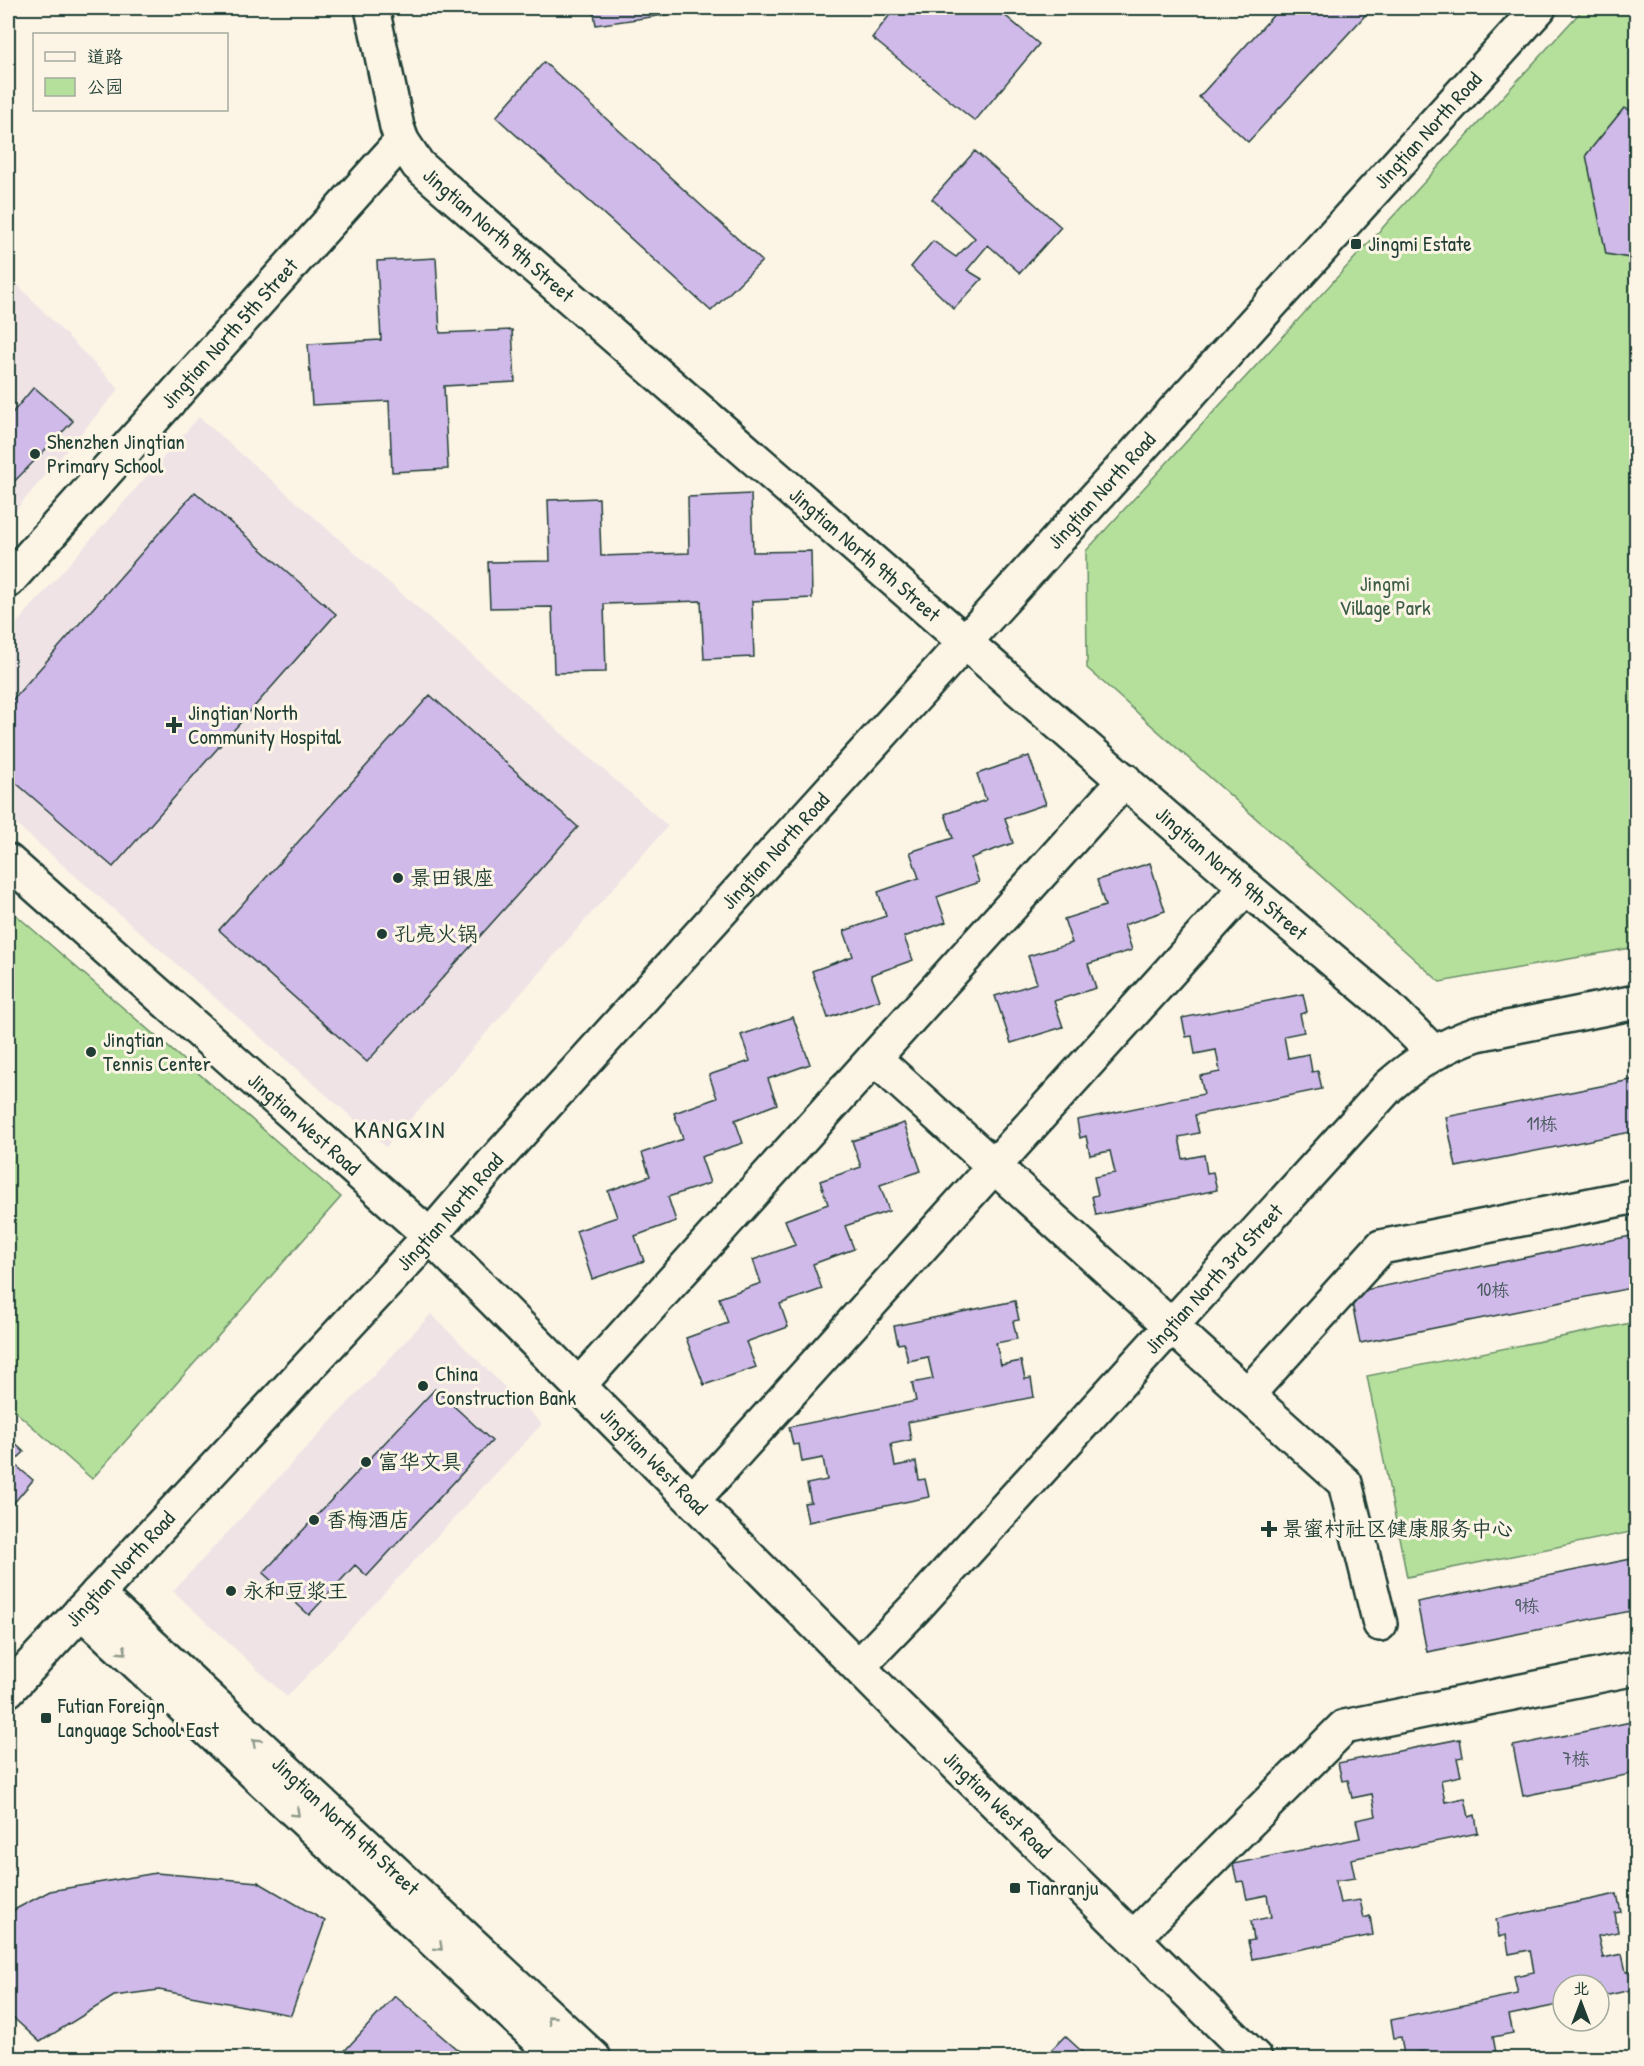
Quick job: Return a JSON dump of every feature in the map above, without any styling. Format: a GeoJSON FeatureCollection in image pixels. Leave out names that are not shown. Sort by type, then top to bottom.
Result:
{"type":"FeatureCollection","features":[{"type":"Feature","properties":{"kind":"street","name":"Jingtian North 9th Street"},"geometry":{"type":"LineString","coordinates":[[372,8],[390,104],[402,141],[418,165],[1246,887],[1387,1006],[1434,1053]]}},
{"type":"Feature","properties":{"kind":"street","name":"Jingtian North Road"},"geometry":{"type":"LineString","coordinates":[[8,1690],[430,1236],[493,1163],[964,641],[1539,8]]}},
{"type":"Feature","properties":{"kind":"street","name":"Jingtian North 5th Street"},"geometry":{"type":"LineString","coordinates":[[8,581],[402,141]]}},
{"type":"Feature","properties":{"kind":"street"},"geometry":{"type":"LineString","coordinates":[[579,1385],[1125,780]]}},
{"type":"Feature","properties":{"kind":"street","name":"Jingtian West Road"},"geometry":{"type":"LineString","coordinates":[[8,861],[430,1236],[1254,2058]]}},
{"type":"Feature","properties":{"kind":"street"},"geometry":{"type":"LineString","coordinates":[[693,1500],[1246,887]]}},
{"type":"Feature","properties":{"kind":"street","name":"Jingtian North 3rd Street"},"geometry":{"type":"LineString","coordinates":[[859,1666],[915,1608],[1405,1071],[1460,1040],[1497,1028],[1636,1002]]}},
{"type":"Feature","properties":{"kind":"street"},"geometry":{"type":"LineString","coordinates":[[874,1058],[1345,1483],[1380,1624]]}},
{"type":"Feature","properties":{"kind":"street"},"geometry":{"type":"LineString","coordinates":[[1247,1395],[1381,1247],[1636,1196]]}},
{"type":"Feature","properties":{"kind":"street","name":"Jingtian North 4th Street"},"geometry":{"type":"LineString","coordinates":[[89,1602],[559,2058]]}},
{"type":"Feature","properties":{"kind":"street","name":"Jingtian North 4th Street"},"geometry":{"type":"LineString","coordinates":[[89,1602],[594,2058]]}},
{"type":"Feature","properties":{"kind":"street"},"geometry":{"type":"LineString","coordinates":[[1132,1938],[1344,1727],[1636,1668]]}},
{"type":"Feature","properties":{"kind":"shaded area","name":"Shenzhen Jingtian Primary School"},"geometry":{"type":"Polygon","coordinates":[[[8,275],[119,389],[8,519],[8,275]]]}},
{"type":"Feature","properties":{"kind":"shaded area"},"geometry":{"type":"Polygon","coordinates":[[[199,417],[668,826],[386,1147],[8,817],[8,633],[199,417]]]}},
{"type":"Feature","properties":{"kind":"shaded area"},"geometry":{"type":"Polygon","coordinates":[[[431,1314],[542,1424],[287,1697],[173,1591],[431,1314]]]}},
{"type":"Feature","properties":{"kind":"green space","name":"Jingmi Village Park"},"geometry":{"type":"Polygon","coordinates":[[[1584,8],[1636,8],[1636,947],[1440,982],[1087,668],[1086,551],[1584,8]]]}},
{"type":"Feature","properties":{"kind":"green space","name":"Jingtian Tennis Center"},"geometry":{"type":"Polygon","coordinates":[[[8,908],[341,1197],[92,1479],[8,1405],[8,908]]]}},
{"type":"Feature","properties":{"kind":"green space"},"geometry":{"type":"Polygon","coordinates":[[[1636,1322],[1636,1531],[1407,1577],[1367,1376],[1636,1322]]]}},
{"type":"Feature","properties":{"kind":"building"},"geometry":{"type":"Polygon","coordinates":[[[593,8],[713,8],[596,25],[593,8]]]}},
{"type":"Feature","properties":{"kind":"building"},"geometry":{"type":"Polygon","coordinates":[[[895,8],[996,8],[1039,44],[975,121],[872,38],[895,8]]]}},
{"type":"Feature","properties":{"kind":"building"},"geometry":{"type":"Polygon","coordinates":[[[1280,8],[1372,8],[1248,142],[1199,97],[1280,8]]]}},
{"type":"Feature","properties":{"kind":"building"},"geometry":{"type":"Polygon","coordinates":[[[544,62],[762,261],[711,311],[496,117],[544,62]]]}},
{"type":"Feature","properties":{"kind":"building"},"geometry":{"type":"Polygon","coordinates":[[[1624,108],[1636,112],[1636,259],[1606,254],[1586,155],[1624,108]]]}},
{"type":"Feature","properties":{"kind":"building"},"geometry":{"type":"Polygon","coordinates":[[[975,151],[1061,227],[1020,273],[988,245],[967,270],[982,279],[954,309],[911,267],[933,241],[956,257],[975,238],[932,199],[975,151]]]}},
{"type":"Feature","properties":{"kind":"building"},"geometry":{"type":"Polygon","coordinates":[[[436,258],[440,333],[512,330],[515,382],[444,386],[448,469],[392,472],[389,401],[312,405],[308,344],[381,340],[377,261],[436,258]]]}},
{"type":"Feature","properties":{"kind":"building"},"geometry":{"type":"Polygon","coordinates":[[[34,387],[73,421],[8,488],[8,418],[34,387]]]}},
{"type":"Feature","properties":{"kind":"building"},"geometry":{"type":"Polygon","coordinates":[[[195,492],[336,614],[113,867],[8,776],[8,705],[195,492]]]}},
{"type":"Feature","properties":{"kind":"building"},"geometry":{"type":"Polygon","coordinates":[[[751,494],[753,552],[811,551],[812,598],[752,601],[754,657],[704,659],[701,601],[604,604],[606,672],[554,673],[552,607],[490,608],[488,562],[550,561],[548,500],[599,498],[601,556],[689,553],[688,497],[751,494]]]}},
{"type":"Feature","properties":{"kind":"building","name":"景田银座"},"geometry":{"type":"Polygon","coordinates":[[[430,695],[578,827],[367,1062],[219,930],[430,695]]]}},
{"type":"Feature","properties":{"kind":"building"},"geometry":{"type":"Polygon","coordinates":[[[1029,756],[1046,804],[1005,818],[1013,843],[971,858],[979,882],[937,897],[946,922],[904,937],[913,960],[871,975],[880,1000],[828,1018],[812,971],[853,956],[844,931],[886,916],[878,892],[919,878],[910,852],[953,838],[945,814],[986,800],[977,774],[1029,756]]]}},
{"type":"Feature","properties":{"kind":"building"},"geometry":{"type":"Polygon","coordinates":[[[1150,863],[1165,911],[1124,925],[1132,950],[1088,964],[1096,988],[1054,1001],[1063,1027],[1011,1043],[995,996],[1037,983],[1028,956],[1072,943],[1064,919],[1105,906],[1097,880],[1150,863]]]}},
{"type":"Feature","properties":{"kind":"building"},"geometry":{"type":"Polygon","coordinates":[[[1303,994],[1307,1012],[1300,1014],[1304,1032],[1284,1036],[1288,1058],[1309,1054],[1312,1072],[1318,1071],[1322,1089],[1195,1115],[1199,1133],[1179,1137],[1183,1159],[1204,1155],[1207,1173],[1213,1172],[1217,1190],[1096,1215],[1092,1196],[1098,1195],[1094,1177],[1115,1173],[1110,1151],[1090,1155],[1086,1136],[1080,1138],[1077,1120],[1204,1094],[1200,1076],[1220,1072],[1216,1050],[1195,1054],[1192,1036],[1186,1037],[1182,1018],[1303,994]]]}},
{"type":"Feature","properties":{"kind":"building"},"geometry":{"type":"Polygon","coordinates":[[[793,1017],[810,1064],[768,1079],[777,1104],[735,1120],[743,1143],[701,1157],[710,1183],[668,1197],[676,1221],[635,1236],[644,1261],[592,1279],[576,1231],[617,1217],[608,1191],[650,1176],[642,1153],[683,1139],[674,1113],[717,1098],[709,1075],[750,1061],[741,1035],[793,1017]]]}},
{"type":"Feature","properties":{"kind":"building"},"geometry":{"type":"Polygon","coordinates":[[[1636,1079],[1636,1131],[1456,1167],[1446,1117],[1636,1079]]]}},
{"type":"Feature","properties":{"kind":"building"},"geometry":{"type":"Polygon","coordinates":[[[904,1123],[921,1171],[880,1185],[889,1211],[845,1226],[854,1249],[813,1264],[822,1289],[780,1304],[788,1327],[746,1342],[756,1367],[704,1385],[686,1338],[728,1323],[719,1298],[761,1283],[753,1260],[795,1245],[785,1220],[828,1204],[820,1181],[861,1167],[852,1141],[904,1123]]]}},
{"type":"Feature","properties":{"kind":"building"},"geometry":{"type":"Polygon","coordinates":[[[1636,1235],[1636,1287],[1360,1343],[1350,1293],[1636,1235]]]}},
{"type":"Feature","properties":{"kind":"building"},"geometry":{"type":"Polygon","coordinates":[[[1015,1301],[1019,1320],[1013,1321],[1017,1339],[996,1343],[1001,1365],[1021,1361],[1025,1379],[1031,1378],[1034,1397],[908,1422],[911,1440],[891,1444],[895,1466],[916,1462],[919,1480],[925,1479],[929,1497],[808,1522],[804,1503],[811,1502],[807,1484],[827,1480],[823,1458],[802,1462],[799,1444],[793,1445],[789,1427],[916,1401],[912,1383],[933,1379],[928,1357],[908,1361],[904,1343],[898,1344],[894,1326],[1015,1301]]]}},
{"type":"Feature","properties":{"kind":"building"},"geometry":{"type":"Polygon","coordinates":[[[435,1389],[492,1441],[367,1576],[355,1565],[309,1615],[263,1573],[435,1389]]]}},
{"type":"Feature","properties":{"kind":"building"},"geometry":{"type":"Polygon","coordinates":[[[8,1437],[24,1452],[13,1463],[33,1480],[8,1510],[8,1437]]]}},
{"type":"Feature","properties":{"kind":"building"},"geometry":{"type":"Polygon","coordinates":[[[1636,1558],[1636,1610],[1427,1652],[1417,1602],[1636,1558]]]}},
{"type":"Feature","properties":{"kind":"building"},"geometry":{"type":"Polygon","coordinates":[[[1636,1721],[1636,1773],[1523,1796],[1513,1746],[1636,1721]]]}},
{"type":"Feature","properties":{"kind":"building"},"geometry":{"type":"Polygon","coordinates":[[[1460,1739],[1463,1757],[1457,1758],[1461,1776],[1441,1780],[1445,1802],[1465,1798],[1469,1817],[1475,1815],[1478,1833],[1351,1859],[1355,1878],[1335,1881],[1340,1903],[1360,1900],[1364,1918],[1370,1916],[1373,1935],[1252,1959],[1248,1941],[1254,1940],[1251,1921],[1271,1917],[1267,1895],[1247,1899],[1243,1881],[1237,1882],[1233,1864],[1360,1838],[1356,1820],[1376,1816],[1372,1794],[1352,1798],[1348,1780],[1342,1781],[1338,1763],[1460,1739]]]}},
{"type":"Feature","properties":{"kind":"building"},"geometry":{"type":"Polygon","coordinates":[[[156,1873],[258,1882],[325,1921],[291,2015],[159,1990],[114,1996],[40,2042],[8,2013],[8,1913],[50,1891],[156,1873]]]}},
{"type":"Feature","properties":{"kind":"building"},"geometry":{"type":"Polygon","coordinates":[[[1617,1894],[1621,1912],[1615,1913],[1618,1932],[1598,1936],[1603,1958],[1622,1954],[1626,1972],[1632,1971],[1636,1989],[1611,1994],[1611,1973],[1551,1973],[1551,2006],[1509,2015],[1513,2033],[1493,2037],[1497,2058],[1426,2058],[1424,2051],[1404,2055],[1401,2037],[1394,2038],[1391,2020],[1518,1994],[1514,1976],[1534,1972],[1530,1950],[1509,1954],[1506,1935],[1499,1937],[1496,1919],[1617,1894]]]}},
{"type":"Feature","properties":{"kind":"building"},"geometry":{"type":"Polygon","coordinates":[[[395,1996],[467,2058],[338,2058],[395,1996]]]}},
{"type":"Feature","properties":{"kind":"building"},"geometry":{"type":"Polygon","coordinates":[[[1065,2036],[1089,2058],[1043,2058],[1065,2036]]]}},
{"type":"Feature","properties":{"kind":"building"},"geometry":{"type":"Polygon","coordinates":[[[8,2043],[27,2058],[8,2058],[8,2043]]]}},
{"type":"Feature","properties":{"kind":"place","name":"Jingmi Estate"},"geometry":{"type":"Point","coordinates":[1356,244]}},
{"type":"Feature","properties":{"kind":"place","name":"Shenzhen Jingtian Primary School"},"geometry":{"type":"Point","coordinates":[35,454]}},
{"type":"Feature","properties":{"kind":"place","name":"Jingtian North Community Hospital"},"geometry":{"type":"Point","coordinates":[174,725]}},
{"type":"Feature","properties":{"kind":"place","name":"景田银座"},"geometry":{"type":"Point","coordinates":[398,878]}},
{"type":"Feature","properties":{"kind":"place","name":"孔亮火锅"},"geometry":{"type":"Point","coordinates":[382,934]}},
{"type":"Feature","properties":{"kind":"place","name":"Jingtian Tennis Center"},"geometry":{"type":"Point","coordinates":[91,1052]}},
{"type":"Feature","properties":{"kind":"place","name":"China Construction Bank"},"geometry":{"type":"Point","coordinates":[423,1386]}},
{"type":"Feature","properties":{"kind":"place","name":"富华文具"},"geometry":{"type":"Point","coordinates":[366,1462]}},
{"type":"Feature","properties":{"kind":"place","name":"香梅酒店"},"geometry":{"type":"Point","coordinates":[314,1520]}},
{"type":"Feature","properties":{"kind":"place","name":"景蜜村社区健康服务中心"},"geometry":{"type":"Point","coordinates":[1269,1529]}},
{"type":"Feature","properties":{"kind":"place","name":"永和豆浆王"},"geometry":{"type":"Point","coordinates":[231,1591]}},
{"type":"Feature","properties":{"kind":"place","name":"Futian Foreign Language School East"},"geometry":{"type":"Point","coordinates":[46,1718]}},
{"type":"Feature","properties":{"kind":"place","name":"Tianranju"},"geometry":{"type":"Point","coordinates":[1015,1888]}},
{"type":"Feature","properties":{"kind":"district","name":"KANGXIN"},"geometry":{"type":"Point","coordinates":[400,1130]}}]}
